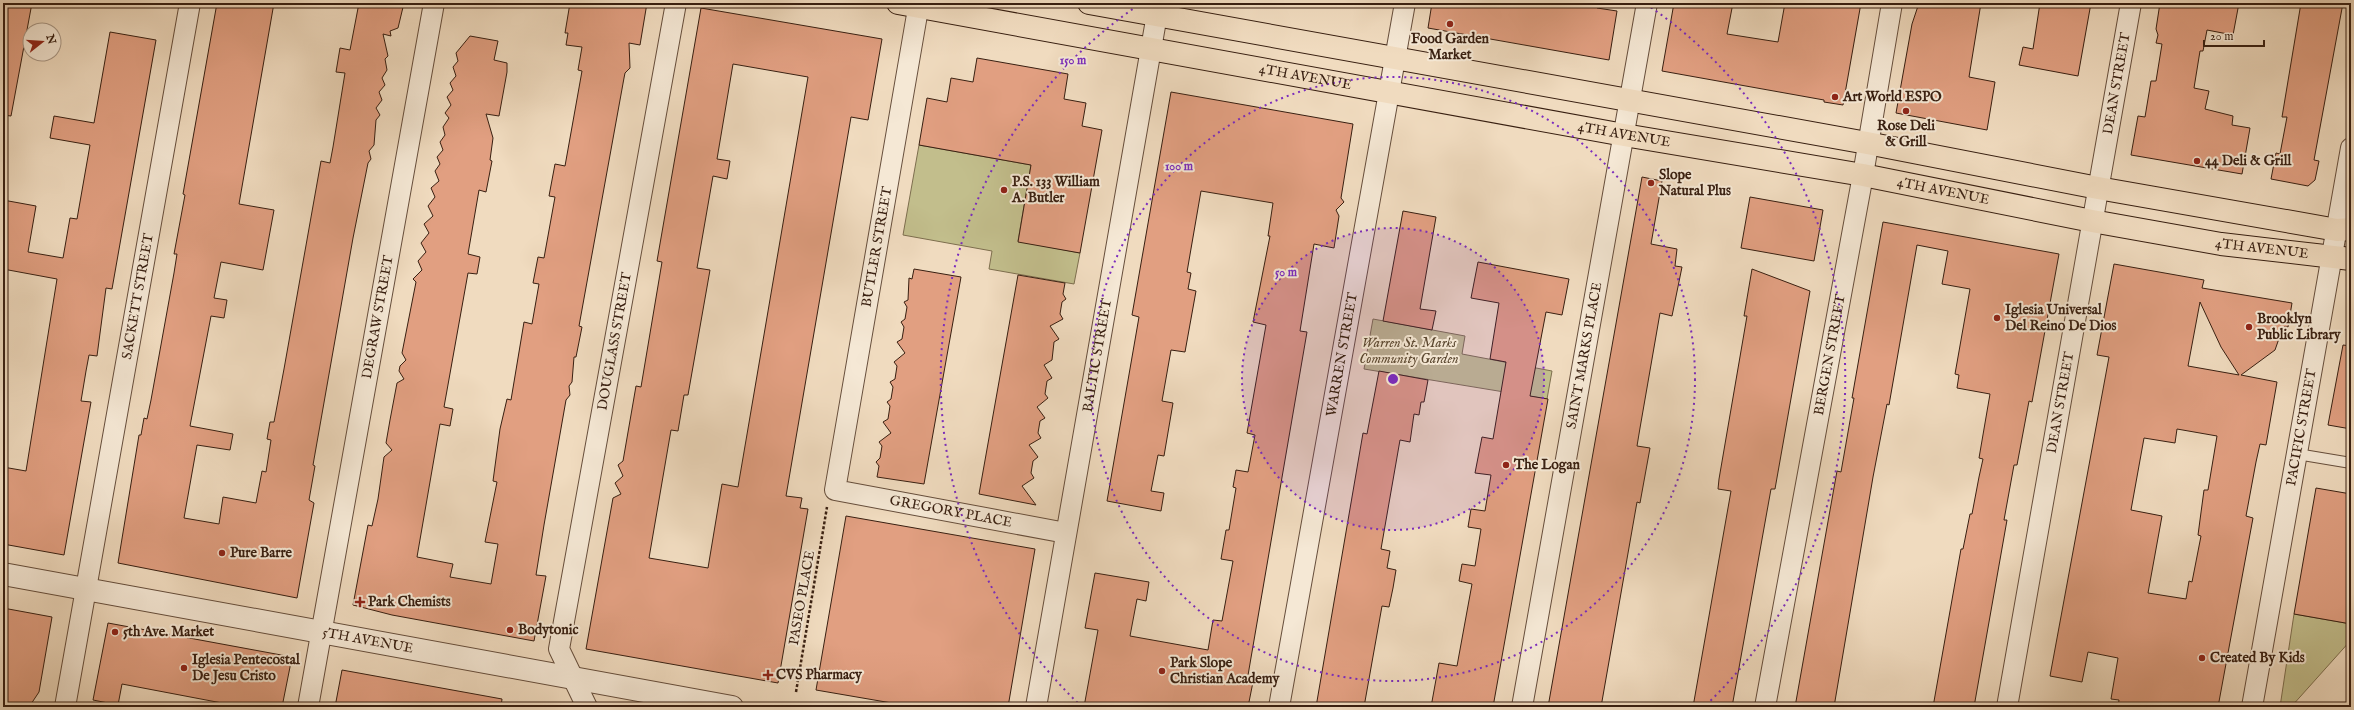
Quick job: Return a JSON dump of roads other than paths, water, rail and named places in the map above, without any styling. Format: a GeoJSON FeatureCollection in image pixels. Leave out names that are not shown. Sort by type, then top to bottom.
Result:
{"type":"FeatureCollection","features":[{"type":"Feature","properties":{"kind":"main road"},"geometry":{"type":"LineString","coordinates":[[1089,3],[1158,9],[1395,59],[1867,143],[2098,188],[2344,229]]}},
{"type":"Feature","properties":{"kind":"main road","name":"4TH AVENUE"},"geometry":{"type":"LineString","coordinates":[[912,4],[1624,135],[1863,175],[2092,221],[2221,244],[2342,258]]}},
{"type":"Feature","properties":{"kind":"street","name":"SACKETT STREET"},"geometry":{"type":"LineString","coordinates":[[65,707],[190,3]]}},
{"type":"Feature","properties":{"kind":"street","name":"DEGRAW STREET"},"geometry":{"type":"LineString","coordinates":[[308,707],[434,3]]}},
{"type":"Feature","properties":{"kind":"street","name":"DOUGLASS STREET"},"geometry":{"type":"LineString","coordinates":[[587,707],[559,649],[676,3]]}},
{"type":"Feature","properties":{"kind":"street","name":"WARREN STREET"},"geometry":{"type":"LineString","coordinates":[[1279,707],[1405,3]]}},
{"type":"Feature","properties":{"kind":"street","name":"SAINT MARKS PLACE"},"geometry":{"type":"LineString","coordinates":[[1522,707],[1647,3]]}},
{"type":"Feature","properties":{"kind":"street","name":"BERGEN STREET"},"geometry":{"type":"LineString","coordinates":[[1765,707],[1863,175],[1867,143],[1892,3]]}},
{"type":"Feature","properties":{"kind":"street","name":"DEAN STREET"},"geometry":{"type":"LineString","coordinates":[[2007,707],[2131,3]]}},
{"type":"Feature","properties":{"kind":"street","name":"BUTLER STREET"},"geometry":{"type":"LineString","coordinates":[[831,499],[912,4]]}},
{"type":"Feature","properties":{"kind":"street","name":"BALTIC STREET"},"geometry":{"type":"LineString","coordinates":[[1036,707],[1158,9]]}},
{"type":"Feature","properties":{"kind":"street","name":"PACIFIC STREET"},"geometry":{"type":"LineString","coordinates":[[2252,707],[2297,454],[2342,258],[2351,148]]}},
{"type":"Feature","properties":{"kind":"street","name":"GREGORY PLACE"},"geometry":{"type":"LineString","coordinates":[[831,499],[1066,533]]}},
{"type":"Feature","properties":{"kind":"street","name":"5TH AVENUE"},"geometry":{"type":"LineString","coordinates":[[3,574],[732,707]]}},
{"type":"Feature","properties":{"kind":"lane"},"geometry":{"type":"LineString","coordinates":[[2297,454],[2351,463]]}},
{"type":"Feature","properties":{"kind":"place","name":"Food Garden Market"},"geometry":{"type":"Point","coordinates":[1450,24]}},
{"type":"Feature","properties":{"kind":"place","name":"Art World ESPO"},"geometry":{"type":"Point","coordinates":[1835,97]}},
{"type":"Feature","properties":{"kind":"place","name":"Rose Deli & Grill"},"geometry":{"type":"Point","coordinates":[1906,111]}},
{"type":"Feature","properties":{"kind":"place","name":"44 Deli & Grill"},"geometry":{"type":"Point","coordinates":[2197,161]}},
{"type":"Feature","properties":{"kind":"place","name":"Slope Natural Plus"},"geometry":{"type":"Point","coordinates":[1651,183]}},
{"type":"Feature","properties":{"kind":"place","name":"P.S. 133 William A. Butler"},"geometry":{"type":"Point","coordinates":[1004,190]}},
{"type":"Feature","properties":{"kind":"place","name":"Iglesia Universal Del Reino De Dios"},"geometry":{"type":"Point","coordinates":[1997,318]}},
{"type":"Feature","properties":{"kind":"place","name":"Brooklyn Public Library"},"geometry":{"type":"Point","coordinates":[2249,327]}},
{"type":"Feature","properties":{"kind":"place","name":"The Logan"},"geometry":{"type":"Point","coordinates":[1506,465]}},
{"type":"Feature","properties":{"kind":"place","name":"Pure Barre"},"geometry":{"type":"Point","coordinates":[222,553]}},
{"type":"Feature","properties":{"kind":"place","name":"Park Chemists"},"geometry":{"type":"Point","coordinates":[360,602]}},
{"type":"Feature","properties":{"kind":"place","name":"Bodytonic"},"geometry":{"type":"Point","coordinates":[510,630]}},
{"type":"Feature","properties":{"kind":"place","name":"5th Ave. Market"},"geometry":{"type":"Point","coordinates":[115,632]}},
{"type":"Feature","properties":{"kind":"place","name":"Created By Kids"},"geometry":{"type":"Point","coordinates":[2202,658]}},
{"type":"Feature","properties":{"kind":"place","name":"Iglesia Pentecostal De Jesu Cristo"},"geometry":{"type":"Point","coordinates":[184,668]}},
{"type":"Feature","properties":{"kind":"place","name":"Park Slope Christian Academy"},"geometry":{"type":"Point","coordinates":[1162,671]}},
{"type":"Feature","properties":{"kind":"place","name":"CVS Pharmacy"},"geometry":{"type":"Point","coordinates":[768,675]}},
{"type":"Feature","properties":{"kind":"park label","name":"Warren St. Marks Community Garden"},"geometry":{"type":"Point","coordinates":[1409,352]}}]}
